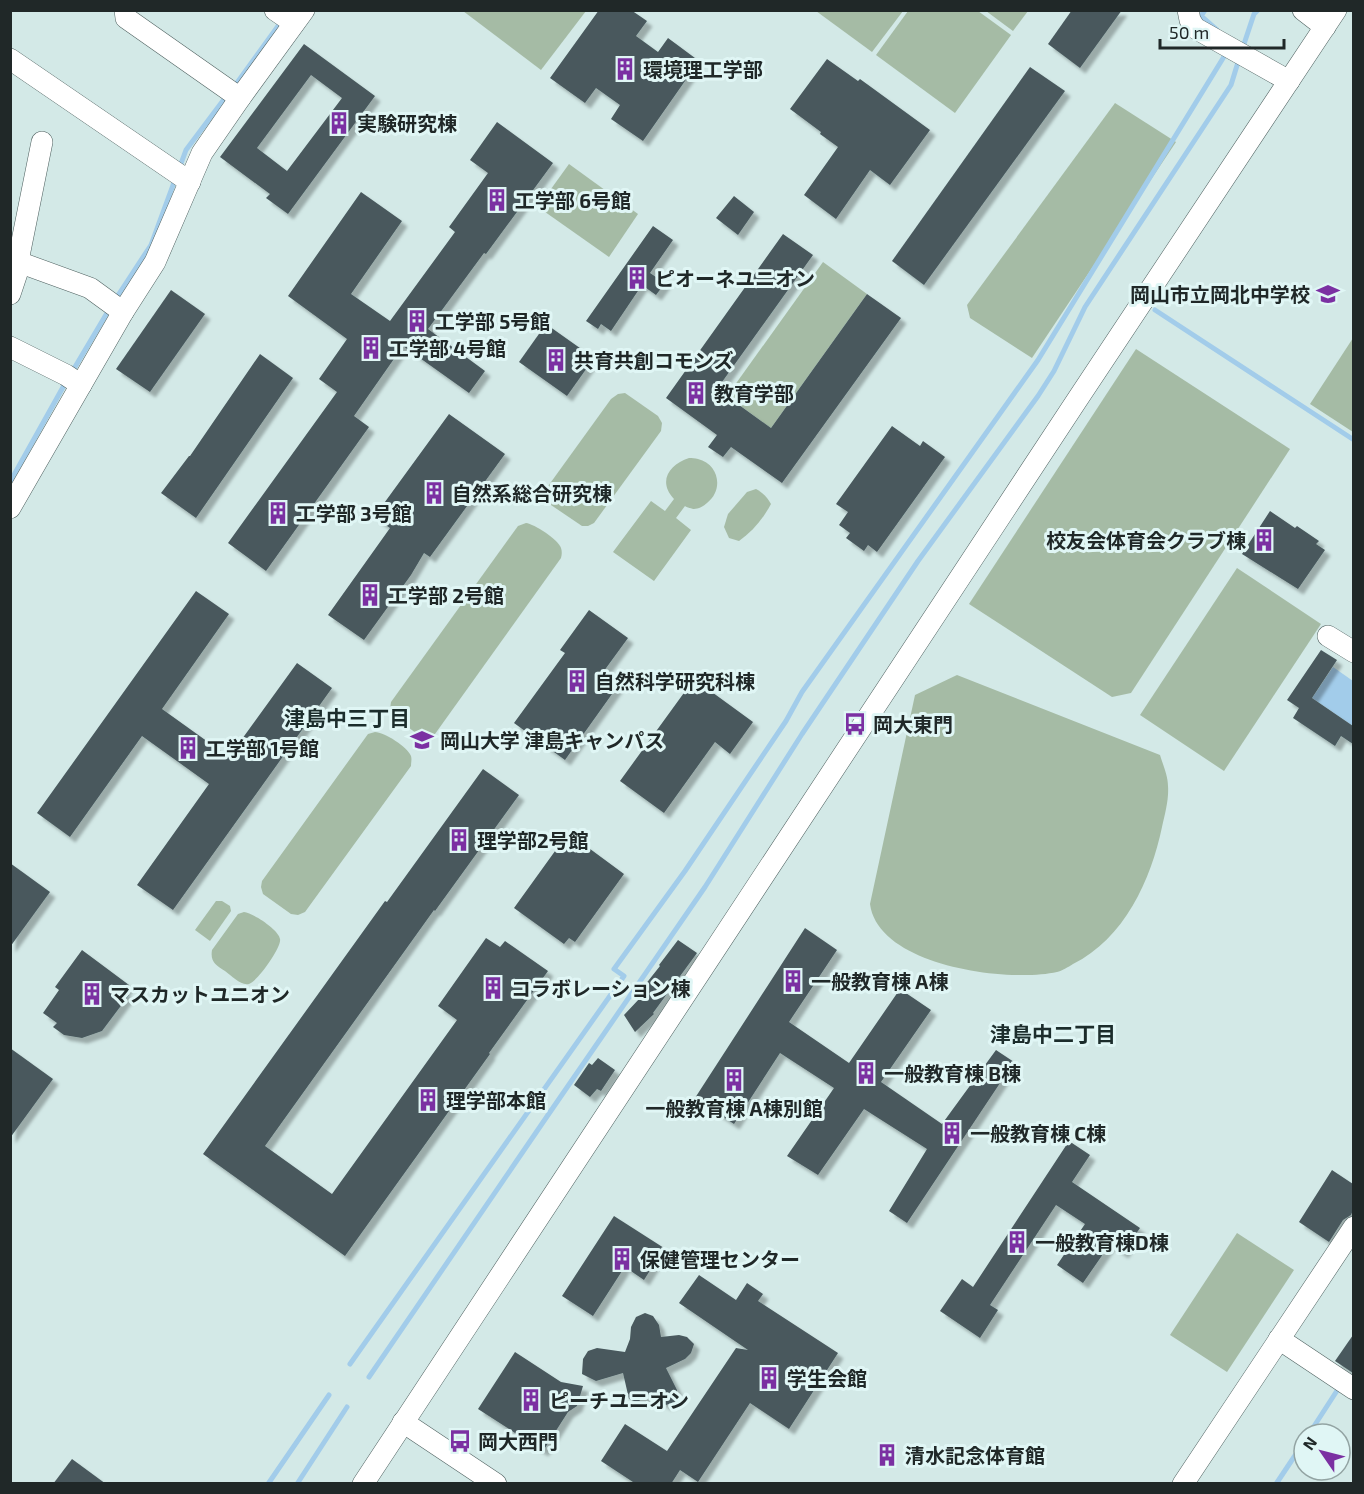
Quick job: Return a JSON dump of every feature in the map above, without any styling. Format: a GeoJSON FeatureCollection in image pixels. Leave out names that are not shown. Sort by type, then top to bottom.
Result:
{"type":"FeatureCollection","features":[{"type":"Feature","properties":{"kind":"street"},"geometry":{"type":"LineString","coordinates":[[124,10],[126,18],[233,93]]}},
{"type":"Feature","properties":{"kind":"street"},"geometry":{"type":"LineString","coordinates":[[1188,10],[1195,28],[1289,81]]}},
{"type":"Feature","properties":{"kind":"street"},"geometry":{"type":"LineString","coordinates":[[363,1484],[1330,19],[1303,10]]}},
{"type":"Feature","properties":{"kind":"street"},"geometry":{"type":"LineString","coordinates":[[13,497],[73,380],[115,306],[155,262],[182,176],[202,153],[233,93],[288,16]]}},
{"type":"Feature","properties":{"kind":"street"},"geometry":{"type":"LineString","coordinates":[[10,59],[182,176]]}},
{"type":"Feature","properties":{"kind":"street"},"geometry":{"type":"LineString","coordinates":[[10,294],[18,270],[15,261],[42,142]]}},
{"type":"Feature","properties":{"kind":"street"},"geometry":{"type":"LineString","coordinates":[[15,261],[90,288],[115,306]]}},
{"type":"Feature","properties":{"kind":"street"},"geometry":{"type":"LineString","coordinates":[[10,347],[73,380]]}},
{"type":"Feature","properties":{"kind":"street"},"geometry":{"type":"LineString","coordinates":[[1328,636],[1353,652]]}},
{"type":"Feature","properties":{"kind":"street"},"geometry":{"type":"LineString","coordinates":[[1183,1484],[1283,1341],[1353,1227]]}},
{"type":"Feature","properties":{"kind":"street"},"geometry":{"type":"LineString","coordinates":[[1283,1341],[1353,1389]]}},
{"type":"Feature","properties":{"kind":"street"},"geometry":{"type":"LineString","coordinates":[[403,1422],[496,1484]]}},
{"type":"Feature","properties":{"kind":"green space"},"geometry":{"type":"Polygon","coordinates":[[[463,11],[586,11],[541,70],[463,11]]]}},
{"type":"Feature","properties":{"kind":"green space"},"geometry":{"type":"Polygon","coordinates":[[[816,11],[903,11],[872,52],[816,11]]]}},
{"type":"Feature","properties":{"kind":"green space"},"geometry":{"type":"Polygon","coordinates":[[[908,11],[978,11],[1011,35],[955,113],[876,55],[908,11]]]}},
{"type":"Feature","properties":{"kind":"green space"},"geometry":{"type":"Polygon","coordinates":[[[986,11],[1028,11],[1013,31],[986,11]]]}},
{"type":"Feature","properties":{"kind":"green space"},"geometry":{"type":"Polygon","coordinates":[[[1115,103],[1176,142],[1032,358],[970,318],[967,305],[1115,103]]]}},
{"type":"Feature","properties":{"kind":"green space"},"geometry":{"type":"Polygon","coordinates":[[[569,164],[638,214],[609,257],[538,207],[569,164]]]}},
{"type":"Feature","properties":{"kind":"green space"},"geometry":{"type":"Polygon","coordinates":[[[823,262],[867,294],[771,428],[727,396],[823,262]]]}},
{"type":"Feature","properties":{"kind":"green space"},"geometry":{"type":"Polygon","coordinates":[[[1353,338],[1353,432],[1310,404],[1353,338]]]}},
{"type":"Feature","properties":{"kind":"green space"},"geometry":{"type":"Polygon","coordinates":[[[1136,349],[1290,449],[1131,693],[1112,697],[969,604],[1136,349]]]}},
{"type":"Feature","properties":{"kind":"green space"},"geometry":{"type":"Polygon","coordinates":[[[625,393],[658,416],[662,423],[661,431],[594,523],[582,526],[548,503],[545,497],[546,489],[611,399],[618,394],[625,393]]]}},
{"type":"Feature","properties":{"kind":"green space"},"geometry":{"type":"Polygon","coordinates":[[[689,458],[698,459],[711,466],[717,478],[716,491],[712,498],[699,508],[685,506],[676,518],[691,530],[654,581],[613,552],[651,501],[665,511],[674,499],[666,486],[668,474],[676,464],[689,458]]]}},
{"type":"Feature","properties":{"kind":"green space"},"geometry":{"type":"Polygon","coordinates":[[[756,489],[765,495],[771,504],[765,515],[739,541],[729,538],[724,527],[728,514],[747,492],[756,489]]]}},
{"type":"Feature","properties":{"kind":"green space"},"geometry":{"type":"Polygon","coordinates":[[[526,523],[551,536],[559,544],[561,558],[435,734],[427,737],[420,736],[393,716],[390,709],[391,702],[518,526],[526,523]]]}},
{"type":"Feature","properties":{"kind":"green space"},"geometry":{"type":"Polygon","coordinates":[[[1237,568],[1321,624],[1224,771],[1140,715],[1237,568]]]}},
{"type":"Feature","properties":{"kind":"green space"},"geometry":{"type":"Polygon","coordinates":[[[957,675],[1160,755],[1167,778],[1167,801],[1157,847],[1142,887],[1121,924],[1107,939],[1091,953],[1059,971],[1035,975],[978,972],[920,956],[896,942],[878,925],[870,904],[915,695],[957,675]]]}},
{"type":"Feature","properties":{"kind":"green space"},"geometry":{"type":"Polygon","coordinates":[[[375,732],[401,744],[411,756],[411,766],[305,912],[298,915],[291,914],[263,894],[262,881],[368,734],[375,732]]]}},
{"type":"Feature","properties":{"kind":"green space"},"geometry":{"type":"Polygon","coordinates":[[[216,901],[222,901],[230,906],[231,911],[210,941],[195,930],[216,901]]]}},
{"type":"Feature","properties":{"kind":"green space"},"geometry":{"type":"Polygon","coordinates":[[[244,912],[265,922],[279,935],[280,939],[277,949],[263,971],[249,984],[243,984],[216,965],[212,954],[212,950],[238,914],[244,912]]]}},
{"type":"Feature","properties":{"kind":"green space"},"geometry":{"type":"Polygon","coordinates":[[[1237,1233],[1294,1270],[1227,1372],[1170,1335],[1237,1233]]]}},
{"type":"Feature","properties":{"kind":"water"},"geometry":{"type":"Polygon","coordinates":[[[1333,667],[1353,681],[1353,726],[1312,698],[1333,667]]]}},
{"type":"Feature","properties":{"kind":"building","name":"環境理工学部"},"geometry":{"type":"Polygon","coordinates":[[[599,10],[631,10],[647,21],[636,36],[658,52],[668,38],[699,61],[643,141],[611,119],[620,105],[596,88],[585,103],[550,78],[599,10]]]}},
{"type":"Feature","properties":{"kind":"building"},"geometry":{"type":"Polygon","coordinates":[[[1072,10],[1122,10],[1080,68],[1048,44],[1072,10]]]}},
{"type":"Feature","properties":{"kind":"building","name":"実験研究棟"},"geometry":{"type":"Polygon","coordinates":[[[304,44],[375,96],[288,214],[266,198],[270,194],[220,157],[304,44]],[[311,75],[257,148],[287,171],[342,98],[311,75]]]}},
{"type":"Feature","properties":{"kind":"building"},"geometry":{"type":"Polygon","coordinates":[[[827,59],[858,81],[860,79],[930,130],[890,185],[870,170],[836,219],[804,195],[838,147],[790,109],[827,59]]]}},
{"type":"Feature","properties":{"kind":"building"},"geometry":{"type":"Polygon","coordinates":[[[1030,67],[1065,91],[924,285],[892,261],[1030,67]]]}},
{"type":"Feature","properties":{"kind":"building"},"geometry":{"type":"Polygon","coordinates":[[[497,122],[553,163],[428,329],[485,371],[469,393],[403,346],[354,416],[369,427],[266,571],[228,543],[337,392],[319,379],[347,339],[288,296],[361,192],[402,221],[351,294],[390,321],[455,232],[449,227],[488,173],[470,160],[497,122]]]}},
{"type":"Feature","properties":{"kind":"building"},"geometry":{"type":"Polygon","coordinates":[[[734,196],[754,212],[738,235],[716,218],[734,196]]]}},
{"type":"Feature","properties":{"kind":"building","name":"ピオーネユニオン"},"geometry":{"type":"Polygon","coordinates":[[[653,226],[673,240],[650,273],[665,283],[656,295],[642,285],[611,331],[601,324],[598,329],[586,321],[653,226]]]}},
{"type":"Feature","properties":{"kind":"building","name":"教育学部"},"geometry":{"type":"Polygon","coordinates":[[[783,234],[813,255],[717,389],[771,428],[867,294],[901,318],[782,483],[731,447],[723,457],[708,447],[717,435],[666,398],[783,234]]]}},
{"type":"Feature","properties":{"kind":"building"},"geometry":{"type":"Polygon","coordinates":[[[171,290],[205,314],[150,392],[116,369],[171,290]]]}},
{"type":"Feature","properties":{"kind":"building","name":"共育共創コモンズ"},"geometry":{"type":"Polygon","coordinates":[[[546,324],[594,358],[567,396],[519,362],[546,324]]]}},
{"type":"Feature","properties":{"kind":"building"},"geometry":{"type":"Polygon","coordinates":[[[260,354],[293,378],[196,518],[161,493],[190,456],[260,354]]]}},
{"type":"Feature","properties":{"kind":"building","name":"自然系総合研究棟"},"geometry":{"type":"Polygon","coordinates":[[[449,414],[505,454],[430,557],[424,553],[364,640],[328,615],[390,528],[374,517],[449,414]]]}},
{"type":"Feature","properties":{"kind":"building"},"geometry":{"type":"Polygon","coordinates":[[[892,426],[920,446],[923,441],[945,457],[877,552],[868,545],[864,551],[846,538],[850,533],[839,525],[848,512],[836,504],[892,426]]]}},
{"type":"Feature","properties":{"kind":"building"},"geometry":{"type":"Polygon","coordinates":[[[1270,511],[1319,541],[1316,544],[1325,550],[1298,589],[1242,554],[1270,511]]]}},
{"type":"Feature","properties":{"kind":"building","name":"工学部 1号館"},"geometry":{"type":"Polygon","coordinates":[[[196,591],[229,614],[162,709],[229,757],[297,663],[332,688],[173,910],[137,885],[209,784],[142,736],[70,837],[37,813],[196,591]]]}},
{"type":"Feature","properties":{"kind":"building","name":"自然科学研究科棟"},"geometry":{"type":"Polygon","coordinates":[[[589,610],[628,638],[601,675],[617,687],[565,760],[514,723],[565,653],[560,650],[589,610]]]}},
{"type":"Feature","properties":{"kind":"building"},"geometry":{"type":"Polygon","coordinates":[[[1321,650],[1337,660],[1312,698],[1353,726],[1353,744],[1341,736],[1335,746],[1293,718],[1299,708],[1287,700],[1321,650]]]}},
{"type":"Feature","properties":{"kind":"building"},"geometry":{"type":"Polygon","coordinates":[[[694,679],[753,722],[730,754],[715,742],[664,813],[620,781],[694,679]]]}},
{"type":"Feature","properties":{"kind":"building","name":"理学部本館"},"geometry":{"type":"Polygon","coordinates":[[[483,769],[519,795],[265,1146],[332,1194],[457,1020],[438,1006],[486,938],[500,947],[505,941],[548,971],[345,1256],[203,1154],[483,769]]]}},
{"type":"Feature","properties":{"kind":"building"},"geometry":{"type":"Polygon","coordinates":[[[563,840],[577,850],[582,843],[624,874],[575,942],[569,938],[564,944],[514,908],[563,840]]]}},
{"type":"Feature","properties":{"kind":"building"},"geometry":{"type":"Polygon","coordinates":[[[10,863],[50,892],[10,947],[10,863]]]}},
{"type":"Feature","properties":{"kind":"building"},"geometry":{"type":"Polygon","coordinates":[[[805,928],[837,950],[789,1022],[849,1063],[900,989],[931,1010],[881,1082],[942,1124],[996,1050],[1014,1062],[907,1223],[889,1211],[927,1149],[864,1109],[818,1175],[787,1156],[834,1088],[780,1053],[734,1124],[695,1098],[805,928]]]}},
{"type":"Feature","properties":{"kind":"building"},"geometry":{"type":"Polygon","coordinates":[[[678,940],[697,953],[654,1014],[635,1032],[624,1015],[640,998],[637,995],[678,940]]]}},
{"type":"Feature","properties":{"kind":"building","name":"マスカットユニオン"},"geometry":{"type":"Polygon","coordinates":[[[82,950],[129,985],[124,991],[129,995],[102,1031],[82,1038],[64,1035],[53,1027],[57,1023],[43,1013],[59,990],[55,987],[82,950]]]}},
{"type":"Feature","properties":{"kind":"building"},"geometry":{"type":"Polygon","coordinates":[[[10,1048],[53,1079],[10,1138],[10,1048]]]}},
{"type":"Feature","properties":{"kind":"building"},"geometry":{"type":"Polygon","coordinates":[[[598,1058],[615,1070],[601,1091],[597,1089],[590,1097],[574,1085],[589,1063],[592,1065],[598,1058]]]}},
{"type":"Feature","properties":{"kind":"building","name":"一般教育棟D棟"},"geometry":{"type":"Polygon","coordinates":[[[1069,1141],[1090,1155],[1072,1182],[1140,1228],[1123,1253],[1110,1244],[1083,1283],[1057,1265],[1085,1224],[1056,1205],[990,1305],[998,1310],[980,1338],[940,1311],[962,1279],[973,1287],[1069,1141]]]}},
{"type":"Feature","properties":{"kind":"building"},"geometry":{"type":"Polygon","coordinates":[[[1332,1170],[1353,1184],[1353,1210],[1351,1215],[1343,1220],[1329,1242],[1299,1222],[1332,1170]]]}},
{"type":"Feature","properties":{"kind":"building","name":"保健管理センター"},"geometry":{"type":"Polygon","coordinates":[[[614,1216],[664,1248],[644,1280],[622,1265],[624,1268],[593,1316],[562,1296],[614,1216]]]}},
{"type":"Feature","properties":{"kind":"building","name":"学生会館"},"geometry":{"type":"Polygon","coordinates":[[[699,1275],[736,1300],[747,1283],[763,1294],[758,1301],[838,1353],[789,1429],[750,1403],[698,1482],[680,1470],[671,1484],[636,1484],[601,1461],[625,1424],[667,1451],[736,1348],[748,1350],[679,1303],[699,1275]]]}},
{"type":"Feature","properties":{"kind":"building"},"geometry":{"type":"Polygon","coordinates":[[[645,1313],[653,1316],[659,1325],[661,1337],[679,1335],[687,1337],[694,1344],[691,1353],[685,1359],[666,1368],[677,1390],[677,1401],[666,1405],[652,1393],[639,1401],[629,1399],[623,1373],[596,1381],[582,1374],[583,1359],[588,1351],[597,1348],[625,1352],[636,1317],[645,1313]]]}},
{"type":"Feature","properties":{"kind":"building"},"geometry":{"type":"Polygon","coordinates":[[[1353,1335],[1353,1373],[1335,1361],[1353,1335]]]}},
{"type":"Feature","properties":{"kind":"building","name":"ピーチユニオン"},"geometry":{"type":"Polygon","coordinates":[[[515,1352],[561,1382],[583,1386],[577,1406],[568,1412],[543,1451],[478,1409],[515,1352]]]}},
{"type":"Feature","properties":{"kind":"building"},"geometry":{"type":"Polygon","coordinates":[[[72,1459],[106,1484],[53,1484],[72,1459]]]}},
{"type":"Feature","properties":{"kind":"waterway"},"geometry":{"type":"LineString","coordinates":[[1205,10],[1201,16],[1217,30]]}},
{"type":"Feature","properties":{"kind":"waterway"},"geometry":{"type":"LineString","coordinates":[[1242,50],[1254,14],[1258,10]]}},
{"type":"Feature","properties":{"kind":"waterway"},"geometry":{"type":"LineString","coordinates":[[234,87],[281,22]]}},
{"type":"Feature","properties":{"kind":"waterway"},"geometry":{"type":"LineString","coordinates":[[350,1364],[624,976],[614,969],[685,871],[786,721],[802,692],[1038,360],[1225,55]]}},
{"type":"Feature","properties":{"kind":"waterway"},"geometry":{"type":"LineString","coordinates":[[369,1377],[705,887],[802,734],[918,561],[1038,396],[1054,371],[1085,307],[1231,85],[1239,59]]}},
{"type":"Feature","properties":{"kind":"waterway"},"geometry":{"type":"LineString","coordinates":[[179,169],[186,150],[228,94]]}},
{"type":"Feature","properties":{"kind":"waterway"},"geometry":{"type":"LineString","coordinates":[[115,300],[151,245],[176,177]]}},
{"type":"Feature","properties":{"kind":"waterway"},"geometry":{"type":"LineString","coordinates":[[72,372],[110,308]]}},
{"type":"Feature","properties":{"kind":"waterway"},"geometry":{"type":"LineString","coordinates":[[1155,310],[1354,440]]}},
{"type":"Feature","properties":{"kind":"waterway"},"geometry":{"type":"LineString","coordinates":[[10,482],[67,380]]}},
{"type":"Feature","properties":{"kind":"waterway"},"geometry":{"type":"LineString","coordinates":[[1317,1422],[1340,1386]]}},
{"type":"Feature","properties":{"kind":"waterway"},"geometry":{"type":"LineString","coordinates":[[268,1484],[329,1395]]}},
{"type":"Feature","properties":{"kind":"waterway"},"geometry":{"type":"LineString","coordinates":[[297,1484],[347,1407]]}},
{"type":"Feature","properties":{"kind":"waterway"},"geometry":{"type":"LineString","coordinates":[[1276,1484],[1292,1460]]}},
{"type":"Feature","properties":{"kind":"place","name":"環境理工学部"},"geometry":{"type":"Point","coordinates":[625,69]}},
{"type":"Feature","properties":{"kind":"place","name":"実験研究棟"},"geometry":{"type":"Point","coordinates":[339,123]}},
{"type":"Feature","properties":{"kind":"place","name":"工学部 6号館"},"geometry":{"type":"Point","coordinates":[497,200]}},
{"type":"Feature","properties":{"kind":"place","name":"ピオーネユニオン"},"geometry":{"type":"Point","coordinates":[637,278]}},
{"type":"Feature","properties":{"kind":"place","name":"岡山市立岡北中学校"},"geometry":{"type":"Point","coordinates":[1328,294]}},
{"type":"Feature","properties":{"kind":"place","name":"工学部 5号館"},"geometry":{"type":"Point","coordinates":[417,321]}},
{"type":"Feature","properties":{"kind":"place","name":"工学部 4号館"},"geometry":{"type":"Point","coordinates":[371,348]}},
{"type":"Feature","properties":{"kind":"place","name":"共育共創コモンズ"},"geometry":{"type":"Point","coordinates":[556,360]}},
{"type":"Feature","properties":{"kind":"place","name":"教育学部"},"geometry":{"type":"Point","coordinates":[696,393]}},
{"type":"Feature","properties":{"kind":"place","name":"自然系総合研究棟"},"geometry":{"type":"Point","coordinates":[434,493]}},
{"type":"Feature","properties":{"kind":"place","name":"工学部 3号館"},"geometry":{"type":"Point","coordinates":[278,513]}},
{"type":"Feature","properties":{"kind":"place","name":"校友会体育会クラブ棟"},"geometry":{"type":"Point","coordinates":[1264,540]}},
{"type":"Feature","properties":{"kind":"place","name":"工学部 2号館"},"geometry":{"type":"Point","coordinates":[370,595]}},
{"type":"Feature","properties":{"kind":"place","name":"自然科学研究科棟"},"geometry":{"type":"Point","coordinates":[577,681]}},
{"type":"Feature","properties":{"kind":"place","name":"岡大東門"},"geometry":{"type":"Point","coordinates":[855,724]}},
{"type":"Feature","properties":{"kind":"place","name":"岡山大学 津島キャンパス"},"geometry":{"type":"Point","coordinates":[422,740]}},
{"type":"Feature","properties":{"kind":"place","name":"工学部 1号館"},"geometry":{"type":"Point","coordinates":[188,748]}},
{"type":"Feature","properties":{"kind":"place","name":"理学部2号館"},"geometry":{"type":"Point","coordinates":[459,840]}},
{"type":"Feature","properties":{"kind":"place","name":"一般教育棟 A棟"},"geometry":{"type":"Point","coordinates":[793,981]}},
{"type":"Feature","properties":{"kind":"place","name":"コラボレーション棟"},"geometry":{"type":"Point","coordinates":[493,988]}},
{"type":"Feature","properties":{"kind":"place","name":"マスカットユニオン"},"geometry":{"type":"Point","coordinates":[92,994]}},
{"type":"Feature","properties":{"kind":"place","name":"一般教育棟 B棟"},"geometry":{"type":"Point","coordinates":[866,1073]}},
{"type":"Feature","properties":{"kind":"place","name":"一般教育棟 A棟別館"},"geometry":{"type":"Point","coordinates":[734,1080]}},
{"type":"Feature","properties":{"kind":"place","name":"理学部本館"},"geometry":{"type":"Point","coordinates":[428,1100]}},
{"type":"Feature","properties":{"kind":"place","name":"一般教育棟 C棟"},"geometry":{"type":"Point","coordinates":[952,1133]}},
{"type":"Feature","properties":{"kind":"place","name":"一般教育棟D棟"},"geometry":{"type":"Point","coordinates":[1017,1242]}},
{"type":"Feature","properties":{"kind":"place","name":"保健管理センター"},"geometry":{"type":"Point","coordinates":[622,1259]}},
{"type":"Feature","properties":{"kind":"place","name":"学生会館"},"geometry":{"type":"Point","coordinates":[769,1378]}},
{"type":"Feature","properties":{"kind":"place","name":"ピーチユニオン"},"geometry":{"type":"Point","coordinates":[531,1400]}},
{"type":"Feature","properties":{"kind":"place","name":"岡大西門"},"geometry":{"type":"Point","coordinates":[460,1441]}},
{"type":"Feature","properties":{"kind":"place","name":"清水記念体育館"},"geometry":{"type":"Point","coordinates":[887,1455]}},
{"type":"Feature","properties":{"kind":"district","name":"津島中三丁目"},"geometry":{"type":"Point","coordinates":[347,717]}},
{"type":"Feature","properties":{"kind":"district","name":"津島中二丁目"},"geometry":{"type":"Point","coordinates":[1053,1033]}}]}
